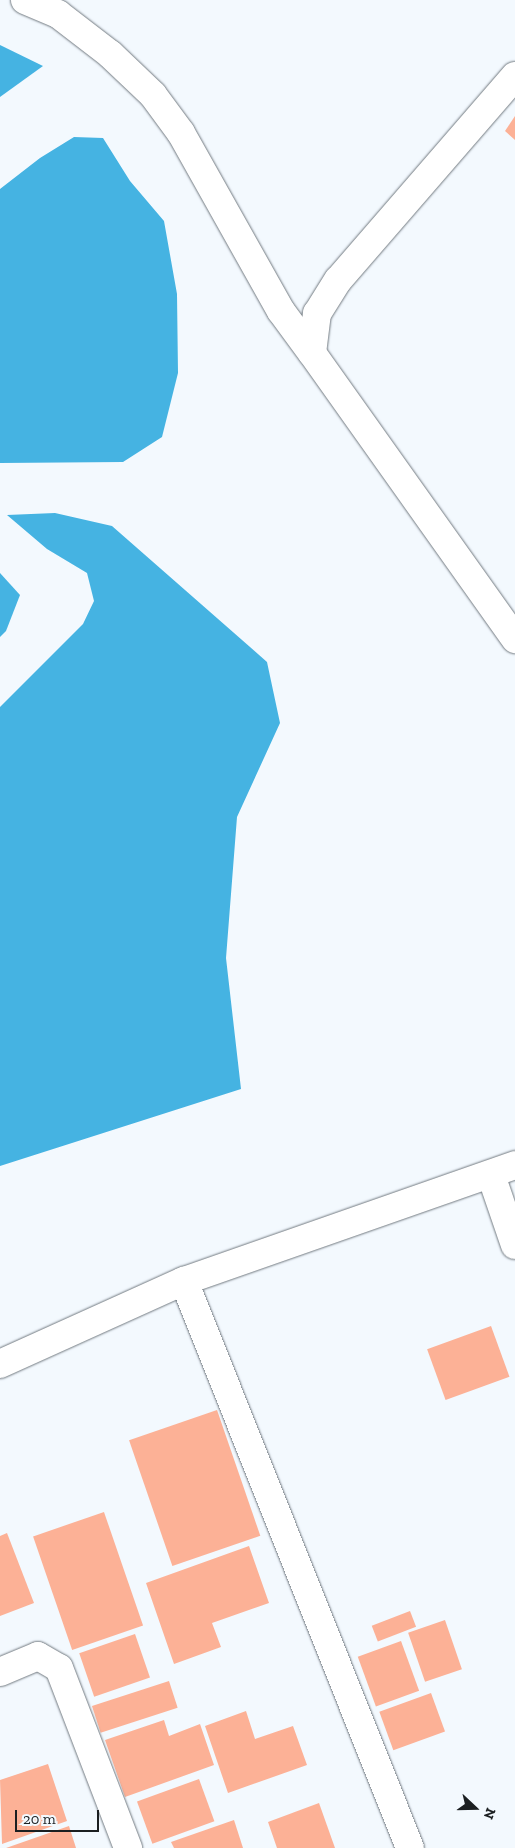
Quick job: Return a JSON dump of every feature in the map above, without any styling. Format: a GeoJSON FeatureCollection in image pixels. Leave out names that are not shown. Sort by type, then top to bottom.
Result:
{"type":"FeatureCollection","features":[{"type":"Feature","properties":{"kind":"street"},"geometry":{"type":"LineString","coordinates":[[25,0],[58,14],[110,54],[154,95],[186,141],[281,311],[515,639]]}},
{"type":"Feature","properties":{"kind":"street"},"geometry":{"type":"LineString","coordinates":[[312,354],[317,314],[338,280],[515,76]]}},
{"type":"Feature","properties":{"kind":"street"},"geometry":{"type":"LineString","coordinates":[[0,1364],[184,1281],[503,1170],[515,1245]]}},
{"type":"Feature","properties":{"kind":"street"},"geometry":{"type":"LineString","coordinates":[[184,1281],[410,1848]]}},
{"type":"Feature","properties":{"kind":"street"},"geometry":{"type":"LineString","coordinates":[[0,1672],[38,1656],[60,1668],[128,1848]]}},
{"type":"Feature","properties":{"kind":"water"},"geometry":{"type":"Polygon","coordinates":[[[0,45],[43,66],[0,97],[0,45]]]}},
{"type":"Feature","properties":{"kind":"water"},"geometry":{"type":"Polygon","coordinates":[[[74,137],[103,138],[130,181],[164,221],[177,294],[178,373],[162,437],[123,462],[0,463],[0,189],[40,158],[74,137]]]}},
{"type":"Feature","properties":{"kind":"water"},"geometry":{"type":"Polygon","coordinates":[[[55,513],[112,526],[267,662],[280,723],[237,817],[226,958],[241,1089],[0,1166],[0,707],[83,624],[94,601],[87,573],[47,549],[7,515],[55,513]]]}},
{"type":"Feature","properties":{"kind":"water"},"geometry":{"type":"Polygon","coordinates":[[[0,573],[20,595],[6,631],[0,637],[0,573]]]}},
{"type":"Feature","properties":{"kind":"building"},"geometry":{"type":"Polygon","coordinates":[[[515,116],[515,140],[505,131],[515,116]]]}},
{"type":"Feature","properties":{"kind":"building"},"geometry":{"type":"Polygon","coordinates":[[[491,1326],[509,1377],[446,1400],[427,1349],[491,1326]]]}},
{"type":"Feature","properties":{"kind":"building"},"geometry":{"type":"Polygon","coordinates":[[[217,1410],[260,1536],[172,1566],[129,1440],[217,1410]]]}},
{"type":"Feature","properties":{"kind":"building"},"geometry":{"type":"Polygon","coordinates":[[[104,1512],[143,1625],[72,1650],[33,1536],[104,1512]]]}},
{"type":"Feature","properties":{"kind":"building"},"geometry":{"type":"Polygon","coordinates":[[[7,1533],[34,1603],[0,1616],[0,1536],[7,1533]]]}},
{"type":"Feature","properties":{"kind":"building"},"geometry":{"type":"Polygon","coordinates":[[[249,1546],[269,1603],[212,1623],[221,1647],[174,1664],[146,1583],[249,1546]]]}},
{"type":"Feature","properties":{"kind":"building"},"geometry":{"type":"Polygon","coordinates":[[[410,1611],[416,1627],[378,1642],[372,1626],[410,1611]]]}},
{"type":"Feature","properties":{"kind":"building"},"geometry":{"type":"Polygon","coordinates":[[[445,1620],[462,1669],[425,1682],[408,1633],[445,1620]]]}},
{"type":"Feature","properties":{"kind":"building"},"geometry":{"type":"Polygon","coordinates":[[[135,1634],[150,1677],[94,1697],[79,1653],[135,1634]]]}},
{"type":"Feature","properties":{"kind":"building"},"geometry":{"type":"Polygon","coordinates":[[[401,1641],[419,1691],[376,1707],[358,1657],[401,1641]]]}},
{"type":"Feature","properties":{"kind":"building"},"geometry":{"type":"Polygon","coordinates":[[[169,1681],[178,1708],[101,1733],[92,1706],[169,1681]]]}},
{"type":"Feature","properties":{"kind":"building"},"geometry":{"type":"Polygon","coordinates":[[[431,1693],[445,1732],[393,1750],[379,1712],[431,1693]]]}},
{"type":"Feature","properties":{"kind":"building"},"geometry":{"type":"Polygon","coordinates":[[[246,1711],[255,1739],[293,1726],[307,1765],[228,1793],[205,1726],[246,1711]]]}},
{"type":"Feature","properties":{"kind":"building"},"geometry":{"type":"Polygon","coordinates":[[[164,1720],[169,1736],[200,1724],[214,1765],[125,1797],[105,1740],[164,1720]]]}},
{"type":"Feature","properties":{"kind":"building"},"geometry":{"type":"Polygon","coordinates":[[[48,1764],[67,1821],[2,1844],[0,1780],[48,1764]]]}},
{"type":"Feature","properties":{"kind":"building"},"geometry":{"type":"Polygon","coordinates":[[[199,1779],[214,1821],[152,1844],[137,1802],[199,1779]]]}},
{"type":"Feature","properties":{"kind":"building"},"geometry":{"type":"Polygon","coordinates":[[[319,1803],[335,1848],[277,1848],[268,1822],[319,1803]]]}},
{"type":"Feature","properties":{"kind":"building"},"geometry":{"type":"Polygon","coordinates":[[[234,1820],[243,1848],[174,1848],[171,1842],[234,1820]]]}},
{"type":"Feature","properties":{"kind":"building"},"geometry":{"type":"Polygon","coordinates":[[[69,1826],[76,1848],[6,1848],[69,1826]]]}}]}
